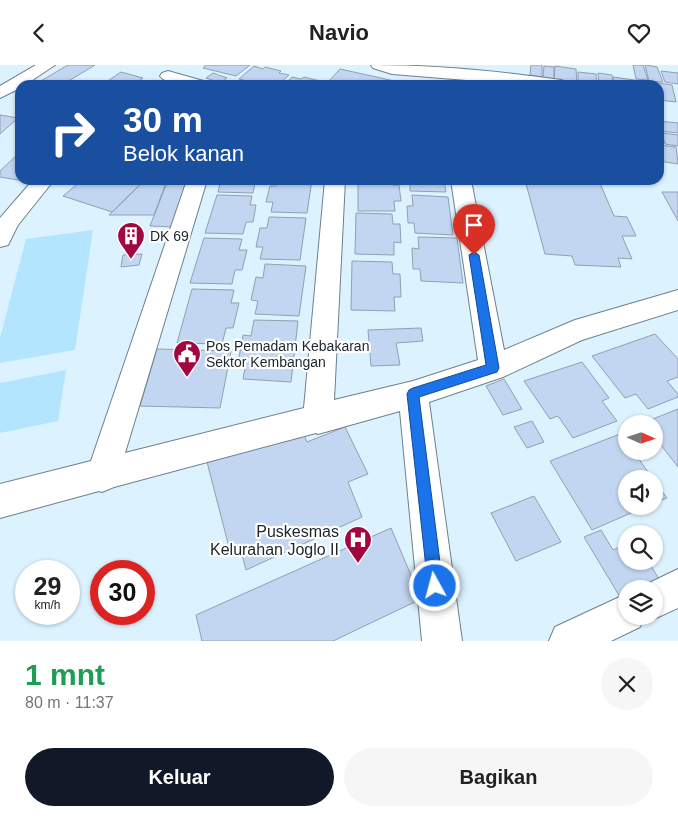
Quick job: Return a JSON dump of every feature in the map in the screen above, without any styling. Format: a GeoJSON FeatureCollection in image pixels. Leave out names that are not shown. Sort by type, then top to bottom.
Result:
{"type":"FeatureCollection","features":[{"type":"Feature","properties":{"kind":"street"},"geometry":{"type":"LineString","coordinates":[[21,80],[46,65]]}},
{"type":"Feature","properties":{"kind":"street"},"geometry":{"type":"LineString","coordinates":[[162,80],[183,65]]}},
{"type":"Feature","properties":{"kind":"street"},"geometry":{"type":"LineString","coordinates":[[379,65],[392,69],[435,73],[514,76],[535,80]]}},
{"type":"Feature","properties":{"kind":"street"},"geometry":{"type":"LineString","coordinates":[[0,93],[15,84]]}},
{"type":"Feature","properties":{"kind":"street"},"geometry":{"type":"LineString","coordinates":[[0,239],[14,215],[40,185]]}},
{"type":"Feature","properties":{"kind":"street"},"geometry":{"type":"LineString","coordinates":[[102,476],[195,185]]}},
{"type":"Feature","properties":{"kind":"street"},"geometry":{"type":"LineString","coordinates":[[318,420],[335,185]]}},
{"type":"Feature","properties":{"kind":"street"},"geometry":{"type":"LineString","coordinates":[[462,185],[493,368]]}},
{"type":"Feature","properties":{"kind":"street"},"geometry":{"type":"LineString","coordinates":[[0,501],[413,394],[493,368],[575,331],[678,300]]}},
{"type":"Feature","properties":{"kind":"street"},"geometry":{"type":"LineString","coordinates":[[413,394],[442,641]]}},
{"type":"Feature","properties":{"kind":"street"},"geometry":{"type":"LineString","coordinates":[[663,596],[678,588]]}},
{"type":"Feature","properties":{"kind":"street"},"geometry":{"type":"LineString","coordinates":[[570,641],[618,617]]}},
{"type":"Feature","properties":{"kind":"shaded area"},"geometry":{"type":"Polygon","coordinates":[[[93,230],[75,350],[0,363],[0,338],[26,239],[93,230]]]}},
{"type":"Feature","properties":{"kind":"shaded area"},"geometry":{"type":"Polygon","coordinates":[[[66,370],[58,421],[0,433],[0,383],[66,370]]]}},
{"type":"Feature","properties":{"kind":"building"},"geometry":{"type":"Polygon","coordinates":[[[68,65],[95,65],[70,80],[42,80],[68,65]]]}},
{"type":"Feature","properties":{"kind":"building"},"geometry":{"type":"Polygon","coordinates":[[[206,65],[250,65],[236,76],[203,68],[206,65]]]}},
{"type":"Feature","properties":{"kind":"building"},"geometry":{"type":"Polygon","coordinates":[[[531,65],[542,65],[542,77],[530,75],[531,65]]]}},
{"type":"Feature","properties":{"kind":"building"},"geometry":{"type":"Polygon","coordinates":[[[633,65],[643,65],[648,80],[636,79],[633,65]]]}},
{"type":"Feature","properties":{"kind":"building"},"geometry":{"type":"Polygon","coordinates":[[[645,65],[657,67],[662,80],[649,80],[645,65]]]}},
{"type":"Feature","properties":{"kind":"building"},"geometry":{"type":"Polygon","coordinates":[[[254,66],[281,71],[279,73],[289,75],[284,80],[239,79],[254,66]]]}},
{"type":"Feature","properties":{"kind":"building"},"geometry":{"type":"Polygon","coordinates":[[[544,66],[554,67],[554,79],[543,77],[544,66]]]}},
{"type":"Feature","properties":{"kind":"building"},"geometry":{"type":"Polygon","coordinates":[[[555,66],[576,69],[577,80],[554,80],[555,66]]]}},
{"type":"Feature","properties":{"kind":"building"},"geometry":{"type":"Polygon","coordinates":[[[340,69],[390,80],[330,80],[340,69]]]}},
{"type":"Feature","properties":{"kind":"building"},"geometry":{"type":"Polygon","coordinates":[[[661,71],[678,73],[678,84],[665,82],[661,71]]]}},
{"type":"Feature","properties":{"kind":"building"},"geometry":{"type":"Polygon","coordinates":[[[121,72],[143,78],[140,80],[109,80],[121,72]]]}},
{"type":"Feature","properties":{"kind":"building"},"geometry":{"type":"Polygon","coordinates":[[[578,72],[596,74],[597,80],[578,80],[578,72]]]}},
{"type":"Feature","properties":{"kind":"building"},"geometry":{"type":"Polygon","coordinates":[[[213,73],[227,78],[224,80],[212,80],[206,78],[213,73]]]}},
{"type":"Feature","properties":{"kind":"building"},"geometry":{"type":"Polygon","coordinates":[[[598,73],[612,75],[612,80],[599,80],[598,73]]]}},
{"type":"Feature","properties":{"kind":"building"},"geometry":{"type":"Polygon","coordinates":[[[292,77],[301,79],[304,77],[316,80],[289,80],[292,77]]]}},
{"type":"Feature","properties":{"kind":"building"},"geometry":{"type":"Polygon","coordinates":[[[613,77],[634,80],[613,80],[613,77]]]}},
{"type":"Feature","properties":{"kind":"building"},"geometry":{"type":"Polygon","coordinates":[[[664,84],[672,85],[676,102],[664,101],[664,84]]]}},
{"type":"Feature","properties":{"kind":"building"},"geometry":{"type":"Polygon","coordinates":[[[0,115],[15,118],[15,121],[0,134],[0,115]]]}},
{"type":"Feature","properties":{"kind":"building"},"geometry":{"type":"Polygon","coordinates":[[[664,122],[678,123],[678,133],[664,131],[664,122]]]}},
{"type":"Feature","properties":{"kind":"building"},"geometry":{"type":"Polygon","coordinates":[[[664,133],[678,135],[678,146],[665,144],[664,133]]]}},
{"type":"Feature","properties":{"kind":"building"},"geometry":{"type":"Polygon","coordinates":[[[664,146],[676,147],[678,164],[664,162],[664,146]]]}},
{"type":"Feature","properties":{"kind":"building"},"geometry":{"type":"Polygon","coordinates":[[[15,157],[15,180],[0,177],[0,171],[15,157]]]}},
{"type":"Feature","properties":{"kind":"building"},"geometry":{"type":"Polygon","coordinates":[[[76,185],[140,185],[112,212],[63,196],[76,185]]]}},
{"type":"Feature","properties":{"kind":"building"},"geometry":{"type":"Polygon","coordinates":[[[140,185],[165,185],[154,215],[109,215],[140,185]]]}},
{"type":"Feature","properties":{"kind":"building"},"geometry":{"type":"Polygon","coordinates":[[[166,185],[188,185],[175,227],[150,226],[166,185]]]}},
{"type":"Feature","properties":{"kind":"building"},"geometry":{"type":"Polygon","coordinates":[[[220,185],[255,185],[253,193],[218,192],[220,185]]]}},
{"type":"Feature","properties":{"kind":"building"},"geometry":{"type":"Polygon","coordinates":[[[311,185],[307,213],[271,212],[273,202],[266,202],[270,186],[311,185]]]}},
{"type":"Feature","properties":{"kind":"building"},"geometry":{"type":"Polygon","coordinates":[[[358,185],[399,185],[401,201],[394,201],[395,211],[358,211],[358,185]]]}},
{"type":"Feature","properties":{"kind":"building"},"geometry":{"type":"Polygon","coordinates":[[[410,185],[445,185],[446,192],[410,191],[410,185]]]}},
{"type":"Feature","properties":{"kind":"building"},"geometry":{"type":"Polygon","coordinates":[[[526,185],[601,185],[614,216],[627,217],[636,236],[622,236],[632,259],[618,258],[621,267],[575,265],[572,256],[545,254],[526,185]]]}},
{"type":"Feature","properties":{"kind":"building"},"geometry":{"type":"Polygon","coordinates":[[[662,192],[678,192],[678,221],[662,192]]]}},
{"type":"Feature","properties":{"kind":"building"},"geometry":{"type":"Polygon","coordinates":[[[217,195],[252,196],[250,205],[256,205],[253,222],[246,222],[243,234],[205,233],[217,195]]]}},
{"type":"Feature","properties":{"kind":"building"},"geometry":{"type":"Polygon","coordinates":[[[412,195],[448,197],[453,235],[415,233],[414,223],[408,223],[407,206],[413,206],[412,195]]]}},
{"type":"Feature","properties":{"kind":"building"},"geometry":{"type":"Polygon","coordinates":[[[356,213],[392,214],[393,224],[400,224],[401,243],[394,242],[394,255],[355,254],[356,213]]]}},
{"type":"Feature","properties":{"kind":"building"},"geometry":{"type":"Polygon","coordinates":[[[269,217],[306,218],[300,260],[260,259],[263,247],[256,247],[260,228],[267,228],[269,217]]]}},
{"type":"Feature","properties":{"kind":"building"},"geometry":{"type":"Polygon","coordinates":[[[418,237],[457,238],[463,283],[421,281],[420,269],[413,269],[412,248],[419,249],[418,237]]]}},
{"type":"Feature","properties":{"kind":"building"},"geometry":{"type":"Polygon","coordinates":[[[204,238],[242,239],[239,250],[247,250],[242,270],[235,270],[232,284],[190,283],[204,238]]]}},
{"type":"Feature","properties":{"kind":"building","name":"DK 69"},"geometry":{"type":"Polygon","coordinates":[[[142,254],[139,265],[121,267],[123,255],[142,254]]]}},
{"type":"Feature","properties":{"kind":"building"},"geometry":{"type":"Polygon","coordinates":[[[352,261],[392,262],[393,274],[400,274],[401,297],[394,297],[395,311],[351,310],[352,261]]]}},
{"type":"Feature","properties":{"kind":"building"},"geometry":{"type":"Polygon","coordinates":[[[265,264],[306,266],[299,316],[255,314],[258,301],[251,300],[256,277],[263,278],[265,264]]]}},
{"type":"Feature","properties":{"kind":"building"},"geometry":{"type":"Polygon","coordinates":[[[192,289],[234,290],[231,303],[239,303],[233,328],[226,328],[222,344],[177,343],[192,289]]]}},
{"type":"Feature","properties":{"kind":"building"},"geometry":{"type":"Polygon","coordinates":[[[254,320],[298,321],[291,382],[243,379],[246,363],[238,363],[243,335],[251,336],[254,320]]]}},
{"type":"Feature","properties":{"kind":"building"},"geometry":{"type":"Polygon","coordinates":[[[421,328],[423,341],[396,343],[400,365],[371,366],[368,330],[421,328]]]}},
{"type":"Feature","properties":{"kind":"building"},"geometry":{"type":"Polygon","coordinates":[[[655,334],[678,359],[678,377],[667,381],[678,394],[678,397],[648,409],[636,394],[625,398],[592,356],[655,334]]]}},
{"type":"Feature","properties":{"kind":"building","name":"Pos Pemadam Kebakaran Sektor Kembangan"},"geometry":{"type":"Polygon","coordinates":[[[157,349],[231,351],[220,408],[140,406],[157,349]]]}},
{"type":"Feature","properties":{"kind":"building"},"geometry":{"type":"Polygon","coordinates":[[[582,362],[609,398],[602,401],[617,421],[573,438],[558,416],[550,419],[524,381],[582,362]]]}},
{"type":"Feature","properties":{"kind":"building"},"geometry":{"type":"Polygon","coordinates":[[[504,379],[522,409],[503,415],[486,386],[504,379]]]}},
{"type":"Feature","properties":{"kind":"building"},"geometry":{"type":"Polygon","coordinates":[[[678,409],[678,467],[663,448],[663,415],[678,409]]]}},
{"type":"Feature","properties":{"kind":"building"},"geometry":{"type":"Polygon","coordinates":[[[532,421],[544,442],[527,448],[514,427],[532,421]]]}},
{"type":"Feature","properties":{"kind":"building"},"geometry":{"type":"Polygon","coordinates":[[[345,427],[368,474],[348,482],[362,517],[246,570],[240,547],[230,551],[207,462],[304,435],[307,442],[345,427]]]}},
{"type":"Feature","properties":{"kind":"building"},"geometry":{"type":"Polygon","coordinates":[[[618,435],[618,460],[639,460],[647,470],[618,470],[618,515],[626,515],[592,530],[550,461],[618,435]]]}},
{"type":"Feature","properties":{"kind":"building"},"geometry":{"type":"Polygon","coordinates":[[[534,496],[561,542],[516,561],[491,513],[534,496]]]}},
{"type":"Feature","properties":{"kind":"building","name":"Puskesmas Kelurahan Joglo II"},"geometry":{"type":"Polygon","coordinates":[[[391,528],[421,599],[333,641],[202,641],[196,615],[391,528]]]}},
{"type":"Feature","properties":{"kind":"building"},"geometry":{"type":"Polygon","coordinates":[[[601,530],[613,550],[618,548],[618,570],[654,570],[659,579],[618,580],[618,594],[584,537],[601,530]]]}},
{"type":"Feature","properties":{"kind":"place","name":"DK 69"},"geometry":{"type":"Point","coordinates":[131,260]}},
{"type":"Feature","properties":{"kind":"place","name":"Pos Pemadam Kebakaran Sektor Kembangan"},"geometry":{"type":"Point","coordinates":[187,378]}},
{"type":"Feature","properties":{"kind":"place","name":"Puskesmas Kelurahan Joglo II"},"geometry":{"type":"Point","coordinates":[358,564]}},
{"type":"Feature","properties":{"kind":"route"},"geometry":{"type":"LineString","coordinates":[[435,586],[413,394],[493,368],[474,255]]}}]}
